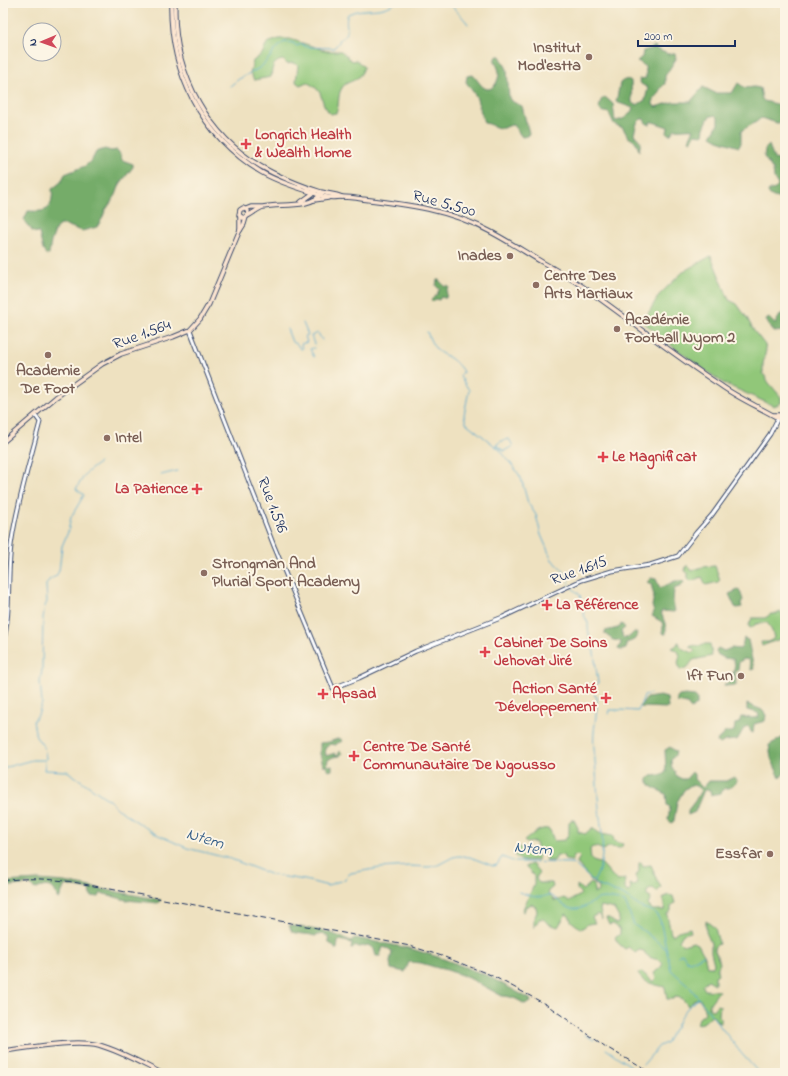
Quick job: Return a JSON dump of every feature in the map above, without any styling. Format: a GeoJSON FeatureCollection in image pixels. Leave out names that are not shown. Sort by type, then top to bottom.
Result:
{"type":"FeatureCollection","features":[{"type":"Feature","properties":{"kind":"main road","name":"Rue 5.500"},"geometry":{"type":"LineString","coordinates":[[171,3],[172,27],[177,59],[186,87],[202,116],[214,133],[234,153],[262,173],[300,189],[315,192],[328,198],[343,197],[420,208],[456,216],[475,223],[577,283],[720,386],[771,415],[778,417]]}},
{"type":"Feature","properties":{"kind":"main road"},"geometry":{"type":"LineString","coordinates":[[175,3],[176,37],[186,75],[197,100],[211,122],[226,139],[252,160],[280,176],[315,192]]}},
{"type":"Feature","properties":{"kind":"main road"},"geometry":{"type":"LineString","coordinates":[[278,180],[280,176]]}},
{"type":"Feature","properties":{"kind":"main road"},"geometry":{"type":"LineString","coordinates":[[300,189],[303,192],[304,199]]}},
{"type":"Feature","properties":{"kind":"main road"},"geometry":{"type":"LineString","coordinates":[[300,203],[315,192]]}},
{"type":"Feature","properties":{"kind":"main road"},"geometry":{"type":"LineString","coordinates":[[313,200],[321,194],[343,197]]}},
{"type":"Feature","properties":{"kind":"main road"},"geometry":{"type":"LineString","coordinates":[[239,232],[239,214],[240,210],[243,208],[246,209],[300,203],[328,198]]}},
{"type":"Feature","properties":{"kind":"main road"},"geometry":{"type":"LineString","coordinates":[[240,217],[246,217],[256,210],[264,207]]}},
{"type":"Feature","properties":{"kind":"main road"},"geometry":{"type":"LineString","coordinates":[[246,209],[248,214],[246,217]]}},
{"type":"Feature","properties":{"kind":"main road","name":"Rue 1.564"},"geometry":{"type":"LineString","coordinates":[[3,442],[80,379],[102,364],[121,354],[174,337],[190,330],[200,319],[209,304],[246,217]]}},
{"type":"Feature","properties":{"kind":"main road"},"geometry":{"type":"LineString","coordinates":[[778,417],[785,415]]}},
{"type":"Feature","properties":{"kind":"main road"},"geometry":{"type":"LineString","coordinates":[[778,417],[785,420]]}},
{"type":"Feature","properties":{"kind":"main road"},"geometry":{"type":"LineString","coordinates":[[3,1051],[64,1044],[88,1043],[99,1045],[121,1054],[161,1073]]}},
{"type":"Feature","properties":{"kind":"street","name":"Rue 1.596"},"geometry":{"type":"LineString","coordinates":[[190,330],[274,546],[332,688]]}},
{"type":"Feature","properties":{"kind":"street"},"geometry":{"type":"LineString","coordinates":[[3,643],[6,628],[11,540],[40,422],[35,415]]}},
{"type":"Feature","properties":{"kind":"street","name":"Rue 1.615"},"geometry":{"type":"LineString","coordinates":[[332,688],[359,678],[409,654],[503,617],[582,580],[612,571],[650,565],[678,556],[712,515],[772,430],[778,417]]}},
{"type":"Feature","properties":{"kind":"green space"},"geometry":{"type":"Polygon","coordinates":[[[279,39],[290,39],[327,51],[341,51],[352,61],[356,60],[364,67],[356,79],[344,85],[340,91],[336,113],[330,114],[316,88],[307,82],[300,85],[296,82],[298,65],[293,63],[287,64],[283,60],[277,62],[275,63],[271,77],[254,80],[250,73],[253,61],[262,54],[267,43],[279,39]]]}},
{"type":"Feature","properties":{"kind":"green space"},"geometry":{"type":"Polygon","coordinates":[[[655,46],[656,49],[668,54],[675,53],[676,59],[665,76],[665,84],[661,87],[657,96],[653,99],[653,104],[655,107],[673,102],[692,102],[691,101],[703,87],[715,93],[732,93],[738,83],[745,88],[760,88],[762,99],[764,101],[785,106],[785,121],[782,123],[777,123],[761,118],[741,131],[741,143],[739,147],[711,136],[718,124],[718,118],[715,115],[709,117],[704,128],[703,135],[695,134],[691,141],[689,140],[694,129],[675,129],[670,135],[667,133],[668,127],[653,122],[650,122],[650,125],[646,123],[644,119],[641,119],[637,123],[634,134],[641,142],[639,151],[636,142],[628,137],[623,128],[614,124],[609,113],[601,111],[599,108],[601,100],[605,97],[613,104],[615,121],[623,119],[632,111],[633,108],[616,102],[620,83],[626,80],[631,81],[632,103],[637,105],[645,100],[648,88],[641,84],[639,79],[646,78],[646,69],[637,61],[642,57],[643,51],[655,46]]]}},
{"type":"Feature","properties":{"kind":"green space"},"geometry":{"type":"Polygon","coordinates":[[[498,56],[500,56],[507,69],[509,98],[511,101],[522,106],[529,133],[528,136],[522,137],[513,125],[498,128],[484,123],[476,96],[466,82],[467,76],[473,75],[485,88],[488,89],[495,85],[499,76],[499,71],[495,60],[498,56]]]}},
{"type":"Feature","properties":{"kind":"green space"},"geometry":{"type":"Polygon","coordinates":[[[769,145],[774,159],[779,160],[783,157],[785,158],[785,188],[780,190],[785,199],[772,196],[768,191],[775,189],[778,186],[774,179],[773,170],[764,157],[765,149],[769,145]]]}},
{"type":"Feature","properties":{"kind":"green space"},"geometry":{"type":"Polygon","coordinates":[[[105,149],[111,151],[117,150],[122,160],[133,164],[133,167],[120,184],[116,195],[105,211],[97,227],[82,231],[66,225],[60,225],[56,228],[49,254],[46,255],[43,250],[39,233],[33,232],[24,220],[28,211],[41,211],[47,209],[52,201],[52,189],[61,182],[65,174],[85,166],[92,160],[96,152],[105,149]]]}},
{"type":"Feature","properties":{"kind":"green space"},"geometry":{"type":"Polygon","coordinates":[[[711,256],[729,300],[737,304],[765,345],[766,350],[763,373],[781,397],[781,403],[774,406],[723,383],[676,349],[643,322],[659,295],[684,271],[711,256]]]}},
{"type":"Feature","properties":{"kind":"green space"},"geometry":{"type":"Polygon","coordinates":[[[437,280],[439,280],[445,287],[448,285],[449,288],[447,289],[446,298],[441,297],[439,300],[435,299],[433,302],[431,300],[440,290],[436,286],[437,280]]]}},
{"type":"Feature","properties":{"kind":"green space"},"geometry":{"type":"Polygon","coordinates":[[[785,312],[785,331],[773,332],[766,320],[769,318],[775,324],[780,315],[785,312]]]}},
{"type":"Feature","properties":{"kind":"green space"},"geometry":{"type":"Polygon","coordinates":[[[686,566],[688,566],[691,571],[702,567],[715,566],[720,580],[718,582],[706,585],[702,577],[691,581],[688,578],[688,573],[685,571],[686,566]]]}},
{"type":"Feature","properties":{"kind":"green space"},"geometry":{"type":"Polygon","coordinates":[[[651,578],[656,579],[660,588],[675,581],[684,582],[681,586],[674,589],[673,602],[675,611],[661,612],[666,626],[666,634],[662,633],[662,622],[652,616],[654,612],[652,606],[654,596],[651,584],[647,582],[651,578]]]}},
{"type":"Feature","properties":{"kind":"green space"},"geometry":{"type":"Polygon","coordinates":[[[738,590],[740,591],[743,600],[741,603],[742,607],[737,608],[735,607],[729,594],[738,590]]]}},
{"type":"Feature","properties":{"kind":"green space"},"geometry":{"type":"Polygon","coordinates":[[[781,612],[785,618],[785,637],[762,646],[761,642],[769,642],[774,638],[772,631],[767,622],[756,624],[751,628],[749,627],[752,618],[765,618],[771,614],[781,612]]]}},
{"type":"Feature","properties":{"kind":"green space"},"geometry":{"type":"Polygon","coordinates":[[[622,624],[625,628],[621,631],[623,638],[629,637],[634,632],[637,633],[637,635],[635,639],[626,643],[626,649],[621,650],[618,649],[621,643],[620,641],[613,640],[605,634],[605,631],[618,628],[622,624]]]}},
{"type":"Feature","properties":{"kind":"green space"},"geometry":{"type":"Polygon","coordinates":[[[744,638],[748,640],[754,669],[751,670],[749,660],[744,659],[739,662],[738,670],[735,672],[736,685],[725,686],[724,684],[728,683],[733,678],[735,664],[733,659],[724,658],[717,654],[716,650],[718,648],[724,651],[731,648],[740,649],[744,638]]]}},
{"type":"Feature","properties":{"kind":"green space"},"geometry":{"type":"Polygon","coordinates":[[[678,642],[682,648],[693,653],[695,651],[689,647],[694,645],[699,646],[703,644],[710,644],[712,656],[693,660],[688,667],[680,670],[678,663],[680,655],[677,650],[672,648],[677,645],[678,642]]]}},
{"type":"Feature","properties":{"kind":"green space"},"geometry":{"type":"Polygon","coordinates":[[[660,696],[667,698],[668,708],[640,707],[647,698],[660,696]]]}},
{"type":"Feature","properties":{"kind":"green space"},"geometry":{"type":"Polygon","coordinates":[[[679,696],[695,696],[697,698],[697,705],[691,709],[687,704],[677,702],[677,698],[679,696]]]}},
{"type":"Feature","properties":{"kind":"green space"},"geometry":{"type":"Polygon","coordinates":[[[747,704],[762,710],[766,715],[765,721],[754,724],[753,733],[747,726],[737,740],[725,741],[720,744],[717,742],[725,732],[734,731],[735,724],[739,723],[741,717],[759,717],[758,713],[747,710],[747,704]]]}},
{"type":"Feature","properties":{"kind":"green space"},"geometry":{"type":"Polygon","coordinates":[[[785,736],[785,772],[780,778],[771,758],[769,745],[785,736]]]}},
{"type":"Feature","properties":{"kind":"green space"},"geometry":{"type":"Polygon","coordinates":[[[340,738],[342,741],[341,742],[337,743],[336,745],[331,744],[325,748],[326,756],[335,753],[335,755],[338,755],[340,751],[342,753],[340,756],[333,757],[328,760],[327,765],[332,766],[332,770],[329,771],[326,766],[323,765],[320,754],[320,743],[329,742],[340,738]]]}},
{"type":"Feature","properties":{"kind":"green space"},"geometry":{"type":"Polygon","coordinates":[[[670,747],[676,752],[671,760],[672,769],[675,771],[676,776],[686,779],[692,772],[694,774],[694,779],[703,788],[709,781],[726,781],[734,777],[737,781],[733,786],[724,789],[718,794],[711,795],[710,790],[704,790],[695,812],[688,815],[688,810],[701,790],[696,786],[691,785],[684,790],[677,802],[674,821],[672,823],[668,820],[670,807],[667,805],[666,794],[652,787],[648,782],[648,779],[651,776],[662,775],[666,772],[665,750],[670,747]]]}},
{"type":"Feature","properties":{"kind":"green space"},"geometry":{"type":"Polygon","coordinates":[[[574,820],[578,828],[578,832],[585,834],[592,828],[601,834],[613,836],[614,841],[623,844],[621,848],[608,847],[604,850],[594,847],[590,849],[591,859],[593,861],[602,864],[617,881],[625,879],[625,889],[627,892],[631,890],[630,884],[634,886],[638,884],[636,876],[639,871],[639,863],[641,862],[643,866],[651,865],[661,887],[657,892],[653,888],[647,891],[647,896],[651,898],[648,905],[653,910],[664,910],[663,899],[668,895],[673,896],[675,903],[671,906],[671,911],[667,914],[671,934],[673,935],[678,931],[690,928],[691,932],[683,934],[679,941],[683,945],[693,942],[698,944],[705,957],[707,967],[712,967],[714,964],[711,952],[711,943],[706,932],[706,921],[715,928],[719,944],[715,946],[714,949],[720,963],[717,970],[718,974],[715,976],[715,984],[708,980],[702,985],[705,990],[719,991],[710,1003],[709,1009],[713,1010],[717,1005],[720,1006],[719,1015],[721,1023],[718,1022],[712,1015],[703,1023],[697,1024],[699,1018],[705,1013],[701,1000],[695,999],[688,1006],[682,998],[675,997],[673,999],[667,999],[665,987],[642,979],[638,973],[642,972],[654,981],[656,978],[654,973],[663,963],[660,960],[648,956],[644,951],[639,950],[635,953],[629,947],[625,949],[619,944],[615,938],[620,934],[620,929],[613,924],[609,925],[606,918],[609,918],[616,924],[618,923],[619,918],[614,909],[601,906],[600,910],[602,919],[598,914],[592,917],[595,923],[588,924],[581,929],[571,921],[570,917],[566,914],[558,927],[549,924],[543,919],[539,919],[534,928],[534,919],[537,912],[536,907],[531,904],[526,906],[524,912],[522,911],[534,885],[534,876],[526,868],[526,866],[532,864],[539,872],[536,879],[539,883],[552,883],[553,887],[548,891],[549,895],[555,901],[564,898],[569,901],[579,896],[581,894],[577,889],[577,885],[583,890],[591,883],[594,885],[594,893],[598,892],[599,890],[599,887],[590,879],[578,864],[577,862],[580,857],[578,855],[574,856],[572,861],[565,860],[563,855],[557,856],[554,861],[547,861],[546,855],[543,852],[539,854],[537,860],[522,861],[515,856],[516,850],[520,847],[524,848],[530,853],[537,851],[535,842],[526,843],[524,841],[543,829],[550,830],[554,841],[565,840],[569,833],[569,822],[574,820]]]}},
{"type":"Feature","properties":{"kind":"green space"},"geometry":{"type":"Polygon","coordinates":[[[39,880],[64,882],[161,900],[158,903],[126,900],[101,893],[99,897],[91,896],[90,890],[65,885],[59,899],[57,898],[55,891],[47,886],[37,889],[33,888],[29,884],[3,887],[3,882],[39,880]]]}},
{"type":"Feature","properties":{"kind":"green space"},"geometry":{"type":"Polygon","coordinates":[[[289,925],[328,932],[351,941],[355,938],[409,948],[441,958],[488,976],[530,999],[531,1002],[524,1004],[514,998],[502,996],[467,977],[421,963],[409,962],[405,972],[391,969],[390,962],[392,952],[389,949],[383,947],[380,956],[376,956],[374,949],[368,945],[360,947],[355,946],[351,948],[352,943],[340,940],[338,942],[337,949],[335,949],[334,946],[329,943],[328,937],[325,935],[320,934],[315,936],[295,933],[292,932],[289,925]]]}},
{"type":"Feature","properties":{"kind":"waterway"},"geometry":{"type":"LineString","coordinates":[[230,86],[239,79],[261,67],[274,51],[284,42],[293,43],[297,46],[302,44],[306,47],[334,48],[347,32],[346,21],[348,14],[360,10],[383,8],[395,3]]}},
{"type":"Feature","properties":{"kind":"waterway"},"geometry":{"type":"LineString","coordinates":[[449,3],[468,24]]}},
{"type":"Feature","properties":{"kind":"waterway"},"geometry":{"type":"LineString","coordinates":[[287,329],[292,342],[297,344],[300,349],[302,349],[301,344],[307,342],[305,336],[308,335],[303,323]]}},
{"type":"Feature","properties":{"kind":"waterway"},"geometry":{"type":"LineString","coordinates":[[427,332],[436,349],[454,361],[463,372],[460,376],[469,390],[464,415],[466,423],[500,450],[516,470],[521,478],[528,503],[536,515],[541,535],[552,560],[566,574],[570,584]]}},
{"type":"Feature","properties":{"kind":"waterway"},"geometry":{"type":"LineString","coordinates":[[314,344],[311,336],[318,333],[322,340]]}},
{"type":"Feature","properties":{"kind":"waterway"},"geometry":{"type":"LineString","coordinates":[[314,348],[310,349],[314,357]]}},
{"type":"Feature","properties":{"kind":"waterway"},"geometry":{"type":"LineString","coordinates":[[509,439],[513,446],[504,451],[496,445],[509,439]]}},
{"type":"Feature","properties":{"kind":"waterway","name":"Ntem"},"geometry":{"type":"LineString","coordinates":[[99,463],[86,473],[76,489],[84,495],[71,517],[68,532],[62,546],[59,571],[56,576],[49,580],[46,585],[47,602],[43,618],[42,670],[40,682],[42,703],[38,715],[33,721],[36,737],[44,747],[46,758],[44,770],[67,771],[109,800],[119,810],[154,833],[187,848],[231,859],[272,875],[305,880],[328,886],[344,880],[351,873],[380,868],[410,866],[429,867],[438,865],[453,857],[459,856],[470,857],[493,866],[497,865],[502,857],[515,862],[574,864],[597,885],[623,895],[642,908],[650,910],[656,914],[660,920],[671,970],[689,986],[741,1053],[759,1073]]}},
{"type":"Feature","properties":{"kind":"waterway"},"geometry":{"type":"LineString","coordinates":[[161,475],[177,471]]}},
{"type":"Feature","properties":{"kind":"waterway"},"geometry":{"type":"LineString","coordinates":[[571,587],[580,595],[584,615],[588,623],[598,683],[593,686],[595,696],[597,697],[594,741],[602,837],[602,855],[601,864],[594,881]]}},
{"type":"Feature","properties":{"kind":"waterway"},"geometry":{"type":"LineString","coordinates":[[644,695],[650,694]]}},
{"type":"Feature","properties":{"kind":"waterway"},"geometry":{"type":"LineString","coordinates":[[621,710],[638,711],[644,696]]}},
{"type":"Feature","properties":{"kind":"waterway"},"geometry":{"type":"LineString","coordinates":[[609,714],[610,710],[620,710]]}},
{"type":"Feature","properties":{"kind":"waterway"},"geometry":{"type":"LineString","coordinates":[[3,768],[32,760],[45,760]]}},
{"type":"Feature","properties":{"kind":"waterway"},"geometry":{"type":"LineString","coordinates":[[519,892],[536,897],[551,895],[566,907],[572,909],[582,908],[600,898],[625,902],[634,925],[665,948]]}},
{"type":"Feature","properties":{"kind":"waterway"},"geometry":{"type":"LineString","coordinates":[[678,956],[682,953],[687,961],[690,962],[704,955]]}},
{"type":"Feature","properties":{"kind":"waterway"},"geometry":{"type":"LineString","coordinates":[[676,1028],[685,1011],[699,998]]}},
{"type":"Feature","properties":{"kind":"waterway"},"geometry":{"type":"LineString","coordinates":[[643,1065],[659,1046],[666,1043],[675,1028]]}},
{"type":"Feature","properties":{"kind":"waterway"},"geometry":{"type":"LineString","coordinates":[[585,1035],[594,1040]]}},
{"type":"Feature","properties":{"kind":"waterway"},"geometry":{"type":"LineString","coordinates":[[606,1049],[631,1066]]}},
{"type":"Feature","properties":{"kind":"railway"},"geometry":{"type":"LineString","coordinates":[[3,881],[38,879],[73,882],[410,946],[442,956],[491,975],[547,1005],[606,1047],[651,1073]]}},
{"type":"Feature","properties":{"kind":"place","name":"Institut Mod'estta"},"geometry":{"type":"Point","coordinates":[589,57]}},
{"type":"Feature","properties":{"kind":"place","name":"Longrich Health & Wealth Home"},"geometry":{"type":"Point","coordinates":[246,144]}},
{"type":"Feature","properties":{"kind":"place","name":"Inades"},"geometry":{"type":"Point","coordinates":[510,256]}},
{"type":"Feature","properties":{"kind":"place","name":"Centre Des Arts Martiaux"},"geometry":{"type":"Point","coordinates":[536,285]}},
{"type":"Feature","properties":{"kind":"place","name":"Académie Football Nyom 2"},"geometry":{"type":"Point","coordinates":[617,329]}},
{"type":"Feature","properties":{"kind":"place","name":"Academie De Foot"},"geometry":{"type":"Point","coordinates":[48,355]}},
{"type":"Feature","properties":{"kind":"place","name":"Intel"},"geometry":{"type":"Point","coordinates":[107,438]}},
{"type":"Feature","properties":{"kind":"place","name":"Le Magnificat"},"geometry":{"type":"Point","coordinates":[603,457]}},
{"type":"Feature","properties":{"kind":"place","name":"La Patience"},"geometry":{"type":"Point","coordinates":[197,489]}},
{"type":"Feature","properties":{"kind":"place","name":"Strongman And Plurial Sport Academy"},"geometry":{"type":"Point","coordinates":[204,573]}},
{"type":"Feature","properties":{"kind":"place","name":"La Référence"},"geometry":{"type":"Point","coordinates":[547,605]}},
{"type":"Feature","properties":{"kind":"place","name":"Cabinet De Soins Jehovat Jiré"},"geometry":{"type":"Point","coordinates":[485,652]}},
{"type":"Feature","properties":{"kind":"place","name":"Ift Fun"},"geometry":{"type":"Point","coordinates":[741,676]}},
{"type":"Feature","properties":{"kind":"place","name":"Apsad"},"geometry":{"type":"Point","coordinates":[323,694]}},
{"type":"Feature","properties":{"kind":"place","name":"Action Santé Développement"},"geometry":{"type":"Point","coordinates":[606,698]}},
{"type":"Feature","properties":{"kind":"place","name":"Centre De Santé Communautaire De Ngousso"},"geometry":{"type":"Point","coordinates":[354,756]}},
{"type":"Feature","properties":{"kind":"place","name":"Essfar"},"geometry":{"type":"Point","coordinates":[770,854]}}]}
